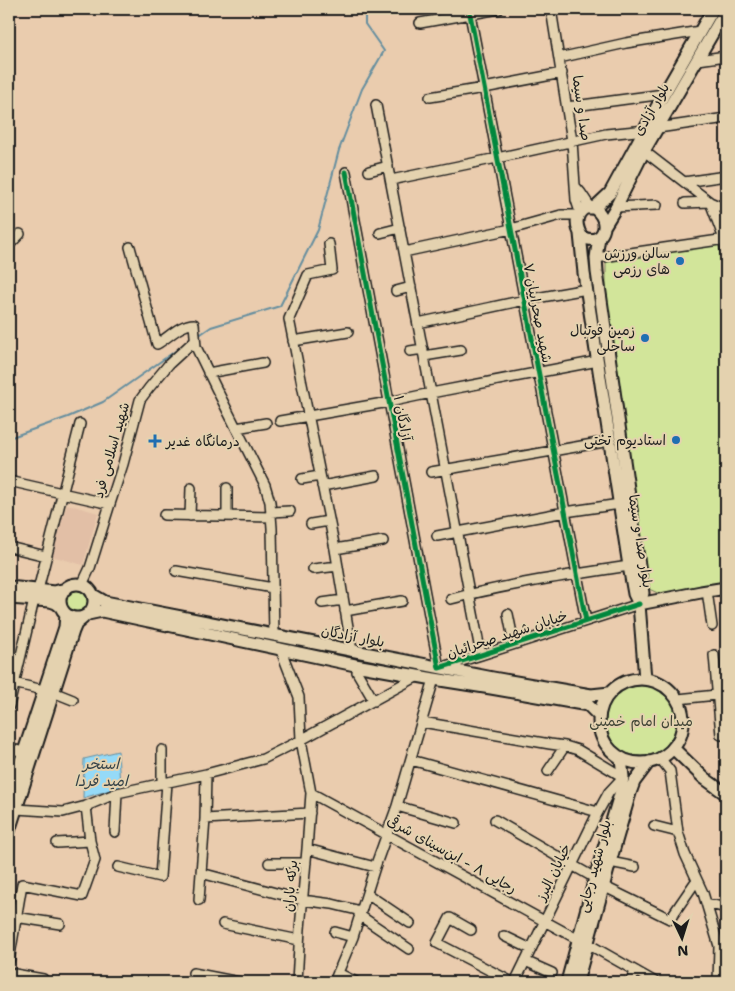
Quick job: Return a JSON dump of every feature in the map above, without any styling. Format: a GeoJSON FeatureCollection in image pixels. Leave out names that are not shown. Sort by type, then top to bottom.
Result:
{"type":"FeatureCollection","features":[{"type":"Feature","properties":{"kind":"main road","name":"بلوار آزادی"},"geometry":{"type":"LineString","coordinates":[[593,208],[610,193],[713,9]]}},
{"type":"Feature","properties":{"kind":"main road","name":"بلوار آزادی"},"geometry":{"type":"LineString","coordinates":[[605,225],[644,151],[698,60],[723,10]]}},
{"type":"Feature","properties":{"kind":"main road"},"geometry":{"type":"LineString","coordinates":[[585,208],[593,208],[600,212],[605,225],[602,234],[591,240],[582,237],[578,224],[579,214],[585,208]]}},
{"type":"Feature","properties":{"kind":"main road","name":"بلوار صدا و سیما"},"geometry":{"type":"LineString","coordinates":[[580,234],[629,566],[634,594],[639,604]]}},
{"type":"Feature","properties":{"kind":"main road","name":"بلوار صدا و سیما"},"geometry":{"type":"LineString","coordinates":[[599,237],[596,255],[597,272],[643,593],[639,604]]}},
{"type":"Feature","properties":{"kind":"main road"},"geometry":{"type":"LineString","coordinates":[[581,251],[583,248],[594,248],[596,255]]}},
{"type":"Feature","properties":{"kind":"main road"},"geometry":{"type":"LineString","coordinates":[[9,598],[54,592],[73,585],[82,585],[88,588],[93,595],[94,607],[76,624],[48,691]]}},
{"type":"Feature","properties":{"kind":"main road"},"geometry":{"type":"LineString","coordinates":[[9,587],[56,603],[72,617],[85,616]]}},
{"type":"Feature","properties":{"kind":"main road","name":"خیابان شهید صحرائیان"},"geometry":{"type":"LineString","coordinates":[[639,604],[726,588]]}},
{"type":"Feature","properties":{"kind":"main road"},"geometry":{"type":"LineString","coordinates":[[9,831],[65,627],[64,610],[60,601],[66,589]]}},
{"type":"Feature","properties":{"kind":"main road","name":"بلوار آزادگان"},"geometry":{"type":"LineString","coordinates":[[93,595],[105,602],[274,635],[322,651],[418,676],[434,679],[487,682],[591,695],[610,693]]}},
{"type":"Feature","properties":{"kind":"main road"},"geometry":{"type":"LineString","coordinates":[[639,604],[645,679]]}},
{"type":"Feature","properties":{"kind":"main road","name":"بلوار آزادگان"},"geometry":{"type":"LineString","coordinates":[[85,616],[102,611],[280,648],[352,651],[439,668],[487,682],[588,705],[599,716]]}},
{"type":"Feature","properties":{"kind":"main road"},"geometry":{"type":"LineString","coordinates":[[645,679],[658,682],[669,689],[678,699],[683,711],[684,724],[680,737],[673,748],[655,760],[641,763],[631,762],[621,758],[611,750],[604,740],[600,729],[599,716],[603,704],[610,693],[620,684],[632,680],[645,679]]}},
{"type":"Feature","properties":{"kind":"main road"},"geometry":{"type":"LineString","coordinates":[[9,797],[23,752],[35,732]]}},
{"type":"Feature","properties":{"kind":"main road"},"geometry":{"type":"LineString","coordinates":[[673,748],[704,778],[726,794]]}},
{"type":"Feature","properties":{"kind":"main road","name":"بلوار شهید رجایی"},"geometry":{"type":"LineString","coordinates":[[577,982],[595,878],[621,791],[623,778],[621,758]]}},
{"type":"Feature","properties":{"kind":"main road","name":"بلوار شهید رجایی"},"geometry":{"type":"LineString","coordinates":[[567,982],[604,886],[634,782],[655,760]]}},
{"type":"Feature","properties":{"kind":"street"},"geometry":{"type":"LineString","coordinates":[[420,23],[469,12],[499,9]]}},
{"type":"Feature","properties":{"kind":"street","name":"صدا و سیما"},"geometry":{"type":"LineString","coordinates":[[551,9],[572,141],[576,200],[579,214]]}},
{"type":"Feature","properties":{"kind":"street","name":"شهید صحراییان ۷"},"geometry":{"type":"LineString","coordinates":[[469,12],[586,621]]}},
{"type":"Feature","properties":{"kind":"street"},"geometry":{"type":"LineString","coordinates":[[559,58],[626,43],[700,31]]}},
{"type":"Feature","properties":{"kind":"street"},"geometry":{"type":"LineString","coordinates":[[698,60],[726,56]]}},
{"type":"Feature","properties":{"kind":"street"},"geometry":{"type":"LineString","coordinates":[[430,97],[562,73]]}},
{"type":"Feature","properties":{"kind":"street"},"geometry":{"type":"LineString","coordinates":[[567,107],[664,94]]}},
{"type":"Feature","properties":{"kind":"street"},"geometry":{"type":"LineString","coordinates":[[376,105],[481,656]]}},
{"type":"Feature","properties":{"kind":"street"},"geometry":{"type":"LineString","coordinates":[[658,128],[726,118]]}},
{"type":"Feature","properties":{"kind":"street"},"geometry":{"type":"LineString","coordinates":[[391,180],[606,134],[646,130]]}},
{"type":"Feature","properties":{"kind":"street"},"geometry":{"type":"LineString","coordinates":[[644,151],[710,202],[726,209]]}},
{"type":"Feature","properties":{"kind":"street"},"geometry":{"type":"LineString","coordinates":[[369,171],[388,166]]}},
{"type":"Feature","properties":{"kind":"street","name":"آزادگان ۱"},"geometry":{"type":"LineString","coordinates":[[346,172],[439,668]]}},
{"type":"Feature","properties":{"kind":"street"},"geometry":{"type":"LineString","coordinates":[[684,182],[726,176]]}},
{"type":"Feature","properties":{"kind":"street"},"geometry":{"type":"LineString","coordinates":[[575,186],[593,208]]}},
{"type":"Feature","properties":{"kind":"street"},"geometry":{"type":"LineString","coordinates":[[685,203],[710,202]]}},
{"type":"Feature","properties":{"kind":"street"},"geometry":{"type":"LineString","coordinates":[[710,202],[725,239],[726,253]]}},
{"type":"Feature","properties":{"kind":"street"},"geometry":{"type":"LineString","coordinates":[[616,207],[658,205]]}},
{"type":"Feature","properties":{"kind":"street"},"geometry":{"type":"LineString","coordinates":[[404,252],[511,228],[562,214],[579,214]]}},
{"type":"Feature","properties":{"kind":"street"},"geometry":{"type":"LineString","coordinates":[[380,233],[400,228]]}},
{"type":"Feature","properties":{"kind":"street"},"geometry":{"type":"LineString","coordinates":[[9,245],[20,234]]}},
{"type":"Feature","properties":{"kind":"street"},"geometry":{"type":"LineString","coordinates":[[596,255],[725,239]]}},
{"type":"Feature","properties":{"kind":"street"},"geometry":{"type":"LineString","coordinates":[[329,244],[332,270],[308,275],[290,319],[335,549],[352,651]]}},
{"type":"Feature","properties":{"kind":"street"},"geometry":{"type":"LineString","coordinates":[[130,247],[157,344],[189,324],[194,324],[196,347],[265,485],[271,514],[274,635]]}},
{"type":"Feature","properties":{"kind":"street"},"geometry":{"type":"LineString","coordinates":[[396,291],[411,287]]}},
{"type":"Feature","properties":{"kind":"street"},"geometry":{"type":"LineString","coordinates":[[418,323],[587,289]]}},
{"type":"Feature","properties":{"kind":"street"},"geometry":{"type":"LineString","coordinates":[[293,341],[348,332]]}},
{"type":"Feature","properties":{"kind":"street","name":"شهید اسلامی فرد"},"geometry":{"type":"LineString","coordinates":[[82,585],[90,568],[123,464],[140,400],[169,364],[195,340]]}},
{"type":"Feature","properties":{"kind":"street"},"geometry":{"type":"LineString","coordinates":[[410,351],[423,353],[461,350]]}},
{"type":"Feature","properties":{"kind":"street"},"geometry":{"type":"LineString","coordinates":[[280,421],[389,402],[598,361]]}},
{"type":"Feature","properties":{"kind":"street"},"geometry":{"type":"LineString","coordinates":[[208,373],[264,363]]}},
{"type":"Feature","properties":{"kind":"street"},"geometry":{"type":"LineString","coordinates":[[236,428],[266,423]]}},
{"type":"Feature","properties":{"kind":"street"},"geometry":{"type":"LineString","coordinates":[[9,706],[11,683],[63,494],[80,424]]}},
{"type":"Feature","properties":{"kind":"street"},"geometry":{"type":"LineString","coordinates":[[430,472],[610,441]]}},
{"type":"Feature","properties":{"kind":"street"},"geometry":{"type":"LineString","coordinates":[[302,479],[320,476]]}},
{"type":"Feature","properties":{"kind":"street"},"geometry":{"type":"LineString","coordinates":[[322,486],[376,476]]}},
{"type":"Feature","properties":{"kind":"street"},"geometry":{"type":"LineString","coordinates":[[9,481],[110,504]]}},
{"type":"Feature","properties":{"kind":"street"},"geometry":{"type":"LineString","coordinates":[[190,516],[191,488]]}},
{"type":"Feature","properties":{"kind":"street"},"geometry":{"type":"LineString","coordinates":[[226,516],[227,488]]}},
{"type":"Feature","properties":{"kind":"street"},"geometry":{"type":"LineString","coordinates":[[437,536],[565,512],[620,504]]}},
{"type":"Feature","properties":{"kind":"street"},"geometry":{"type":"LineString","coordinates":[[164,515],[226,516],[271,514],[290,511]]}},
{"type":"Feature","properties":{"kind":"street"},"geometry":{"type":"LineString","coordinates":[[311,524],[329,520]]}},
{"type":"Feature","properties":{"kind":"street"},"geometry":{"type":"LineString","coordinates":[[335,549],[383,541]]}},
{"type":"Feature","properties":{"kind":"street"},"geometry":{"type":"LineString","coordinates":[[9,547],[46,556]]}},
{"type":"Feature","properties":{"kind":"street"},"geometry":{"type":"LineString","coordinates":[[313,569],[338,566]]}},
{"type":"Feature","properties":{"kind":"street"},"geometry":{"type":"LineString","coordinates":[[451,599],[469,594],[629,566]]}},
{"type":"Feature","properties":{"kind":"street"},"geometry":{"type":"LineString","coordinates":[[176,571],[273,588]]}},
{"type":"Feature","properties":{"kind":"street"},"geometry":{"type":"LineString","coordinates":[[707,591],[712,626]]}},
{"type":"Feature","properties":{"kind":"street"},"geometry":{"type":"LineString","coordinates":[[322,603],[344,600]]}},
{"type":"Feature","properties":{"kind":"street"},"geometry":{"type":"LineString","coordinates":[[345,611],[402,601]]}},
{"type":"Feature","properties":{"kind":"street","name":"خیابان شهید صحرائیان"},"geometry":{"type":"LineString","coordinates":[[439,668],[639,604]]}},
{"type":"Feature","properties":{"kind":"street"},"geometry":{"type":"LineString","coordinates":[[508,614],[514,644]]}},
{"type":"Feature","properties":{"kind":"street","name":"برکه باران"},"geometry":{"type":"LineString","coordinates":[[280,648],[298,696],[301,740],[311,793],[299,940],[302,971],[297,982]]}},
{"type":"Feature","properties":{"kind":"street"},"geometry":{"type":"LineString","coordinates":[[714,655],[722,695],[722,735]]}},
{"type":"Feature","properties":{"kind":"street"},"geometry":{"type":"LineString","coordinates":[[357,672],[374,701]]}},
{"type":"Feature","properties":{"kind":"street"},"geometry":{"type":"LineString","coordinates":[[16,809],[63,812],[86,806],[117,793],[206,774],[263,759],[418,676]]}},
{"type":"Feature","properties":{"kind":"street"},"geometry":{"type":"LineString","coordinates":[[334,982],[354,937],[375,867],[398,806],[434,679]]}},
{"type":"Feature","properties":{"kind":"street"},"geometry":{"type":"LineString","coordinates":[[11,683],[48,691],[73,700]]}},
{"type":"Feature","properties":{"kind":"street"},"geometry":{"type":"LineString","coordinates":[[678,699],[722,695]]}},
{"type":"Feature","properties":{"kind":"street"},"geometry":{"type":"LineString","coordinates":[[422,722],[565,746],[578,750],[623,778]]}},
{"type":"Feature","properties":{"kind":"street"},"geometry":{"type":"LineString","coordinates":[[548,771],[565,746]]}},
{"type":"Feature","properties":{"kind":"street"},"geometry":{"type":"LineString","coordinates":[[9,748],[23,752]]}},
{"type":"Feature","properties":{"kind":"street"},"geometry":{"type":"LineString","coordinates":[[118,868],[160,877],[164,783],[162,750]]}},
{"type":"Feature","properties":{"kind":"street"},"geometry":{"type":"LineString","coordinates":[[411,760],[598,812]]}},
{"type":"Feature","properties":{"kind":"street"},"geometry":{"type":"LineString","coordinates":[[655,760],[670,771],[678,832],[685,854],[706,903],[719,946],[718,982]]}},
{"type":"Feature","properties":{"kind":"street"},"geometry":{"type":"LineString","coordinates":[[199,900],[206,774]]}},
{"type":"Feature","properties":{"kind":"street","name":"خیابان البرز"},"geometry":{"type":"LineString","coordinates":[[514,982],[598,812],[609,792],[623,778]]}},
{"type":"Feature","properties":{"kind":"street"},"geometry":{"type":"LineString","coordinates":[[115,832],[117,793]]}},
{"type":"Feature","properties":{"kind":"street","name":"رجایی ۸ - ابن‌سینای شرقی"},"geometry":{"type":"LineString","coordinates":[[311,793],[655,982]]}},
{"type":"Feature","properties":{"kind":"street"},"geometry":{"type":"LineString","coordinates":[[22,884],[82,896],[95,860],[90,841],[86,806]]}},
{"type":"Feature","properties":{"kind":"street"},"geometry":{"type":"LineString","coordinates":[[398,806],[456,823]]}},
{"type":"Feature","properties":{"kind":"street"},"geometry":{"type":"LineString","coordinates":[[205,819],[310,813]]}},
{"type":"Feature","properties":{"kind":"street"},"geometry":{"type":"LineString","coordinates":[[495,820],[595,878]]}},
{"type":"Feature","properties":{"kind":"street"},"geometry":{"type":"LineString","coordinates":[[654,826],[678,832]]}},
{"type":"Feature","properties":{"kind":"street"},"geometry":{"type":"LineString","coordinates":[[57,843],[90,841]]}},
{"type":"Feature","properties":{"kind":"street"},"geometry":{"type":"LineString","coordinates":[[307,850],[375,867]]}},
{"type":"Feature","properties":{"kind":"street"},"geometry":{"type":"LineString","coordinates":[[610,862],[634,867]]}},
{"type":"Feature","properties":{"kind":"street"},"geometry":{"type":"LineString","coordinates":[[269,863],[306,863]]}},
{"type":"Feature","properties":{"kind":"street"},"geometry":{"type":"LineString","coordinates":[[201,873],[302,900],[332,904],[360,913],[409,950]]}},
{"type":"Feature","properties":{"kind":"street"},"geometry":{"type":"LineString","coordinates":[[9,962],[13,917],[24,874]]}},
{"type":"Feature","properties":{"kind":"street"},"geometry":{"type":"LineString","coordinates":[[604,886],[670,919],[696,881]]}},
{"type":"Feature","properties":{"kind":"street"},"geometry":{"type":"LineString","coordinates":[[367,894],[410,923]]}},
{"type":"Feature","properties":{"kind":"street"},"geometry":{"type":"LineString","coordinates":[[706,903],[726,908]]}},
{"type":"Feature","properties":{"kind":"street"},"geometry":{"type":"LineString","coordinates":[[13,917],[60,924]]}},
{"type":"Feature","properties":{"kind":"street"},"geometry":{"type":"LineString","coordinates":[[471,930],[450,918],[437,944],[514,982]]}},
{"type":"Feature","properties":{"kind":"street"},"geometry":{"type":"LineString","coordinates":[[223,924],[299,940]]}},
{"type":"Feature","properties":{"kind":"street"},"geometry":{"type":"LineString","coordinates":[[335,932],[354,937]]}},
{"type":"Feature","properties":{"kind":"street"},"geometry":{"type":"LineString","coordinates":[[504,936],[531,949]]}},
{"type":"Feature","properties":{"kind":"street"},"geometry":{"type":"LineString","coordinates":[[526,961],[552,974]]}},
{"type":"Feature","properties":{"kind":"street"},"geometry":{"type":"LineString","coordinates":[[630,982],[636,971]]}},
{"type":"Feature","properties":{"kind":"street"},"geometry":{"type":"LineString","coordinates":[[193,972],[239,982]]}},
{"type":"Feature","properties":{"kind":"street"},"geometry":{"type":"LineString","coordinates":[[9,973],[43,979]]}},
{"type":"Feature","properties":{"kind":"street"},"geometry":{"type":"LineString","coordinates":[[338,973],[356,982]]}},
{"type":"Feature","properties":{"kind":"shaded area"},"geometry":{"type":"Polygon","coordinates":[[[67,504],[98,513],[83,565],[52,556],[67,504]]]}},
{"type":"Feature","properties":{"kind":"green space","name":"استادیوم تختی"},"geometry":{"type":"Polygon","coordinates":[[[719,245],[726,304],[726,587],[660,594],[649,589],[645,574],[606,305],[606,260],[719,245]]]}},
{"type":"Feature","properties":{"kind":"green space"},"geometry":{"type":"Polygon","coordinates":[[[78,588],[87,592],[91,601],[87,610],[78,614],[69,610],[65,601],[69,592],[78,588]]]}},
{"type":"Feature","properties":{"kind":"green space","name":"میدان امام خمینی"},"geometry":{"type":"Polygon","coordinates":[[[641,686],[654,689],[666,696],[673,708],[676,721],[673,734],[666,746],[654,753],[641,756],[628,753],[616,746],[609,734],[606,721],[609,708],[616,696],[628,689],[641,686]]]}},
{"type":"Feature","properties":{"kind":"water","name":"استخر امید فردا"},"geometry":{"type":"Polygon","coordinates":[[[118,751],[120,787],[83,798],[84,759],[118,751]]]}},
{"type":"Feature","properties":{"kind":"waterway"},"geometry":{"type":"LineString","coordinates":[[198,336],[211,327],[280,306],[318,230],[339,150],[362,89],[384,51],[365,24],[365,9]]}},
{"type":"Feature","properties":{"kind":"waterway"},"geometry":{"type":"LineString","coordinates":[[9,438],[103,402],[181,347]]}},
{"type":"Feature","properties":{"kind":"cycle path"},"geometry":{"type":"LineString","coordinates":[[469,9],[586,621]]}},
{"type":"Feature","properties":{"kind":"cycle path"},"geometry":{"type":"LineString","coordinates":[[346,172],[439,668],[639,604]]}},
{"type":"Feature","properties":{"kind":"place","name":"سالن ورزش های رزمی"},"geometry":{"type":"Point","coordinates":[680,261]}},
{"type":"Feature","properties":{"kind":"place","name":"زمین فوتبال ساحلی"},"geometry":{"type":"Point","coordinates":[645,338]}},
{"type":"Feature","properties":{"kind":"place","name":"استادیوم تختی"},"geometry":{"type":"Point","coordinates":[676,440]}},
{"type":"Feature","properties":{"kind":"place","name":"درمانگاه غدیر"},"geometry":{"type":"Point","coordinates":[155,441]}}]}
